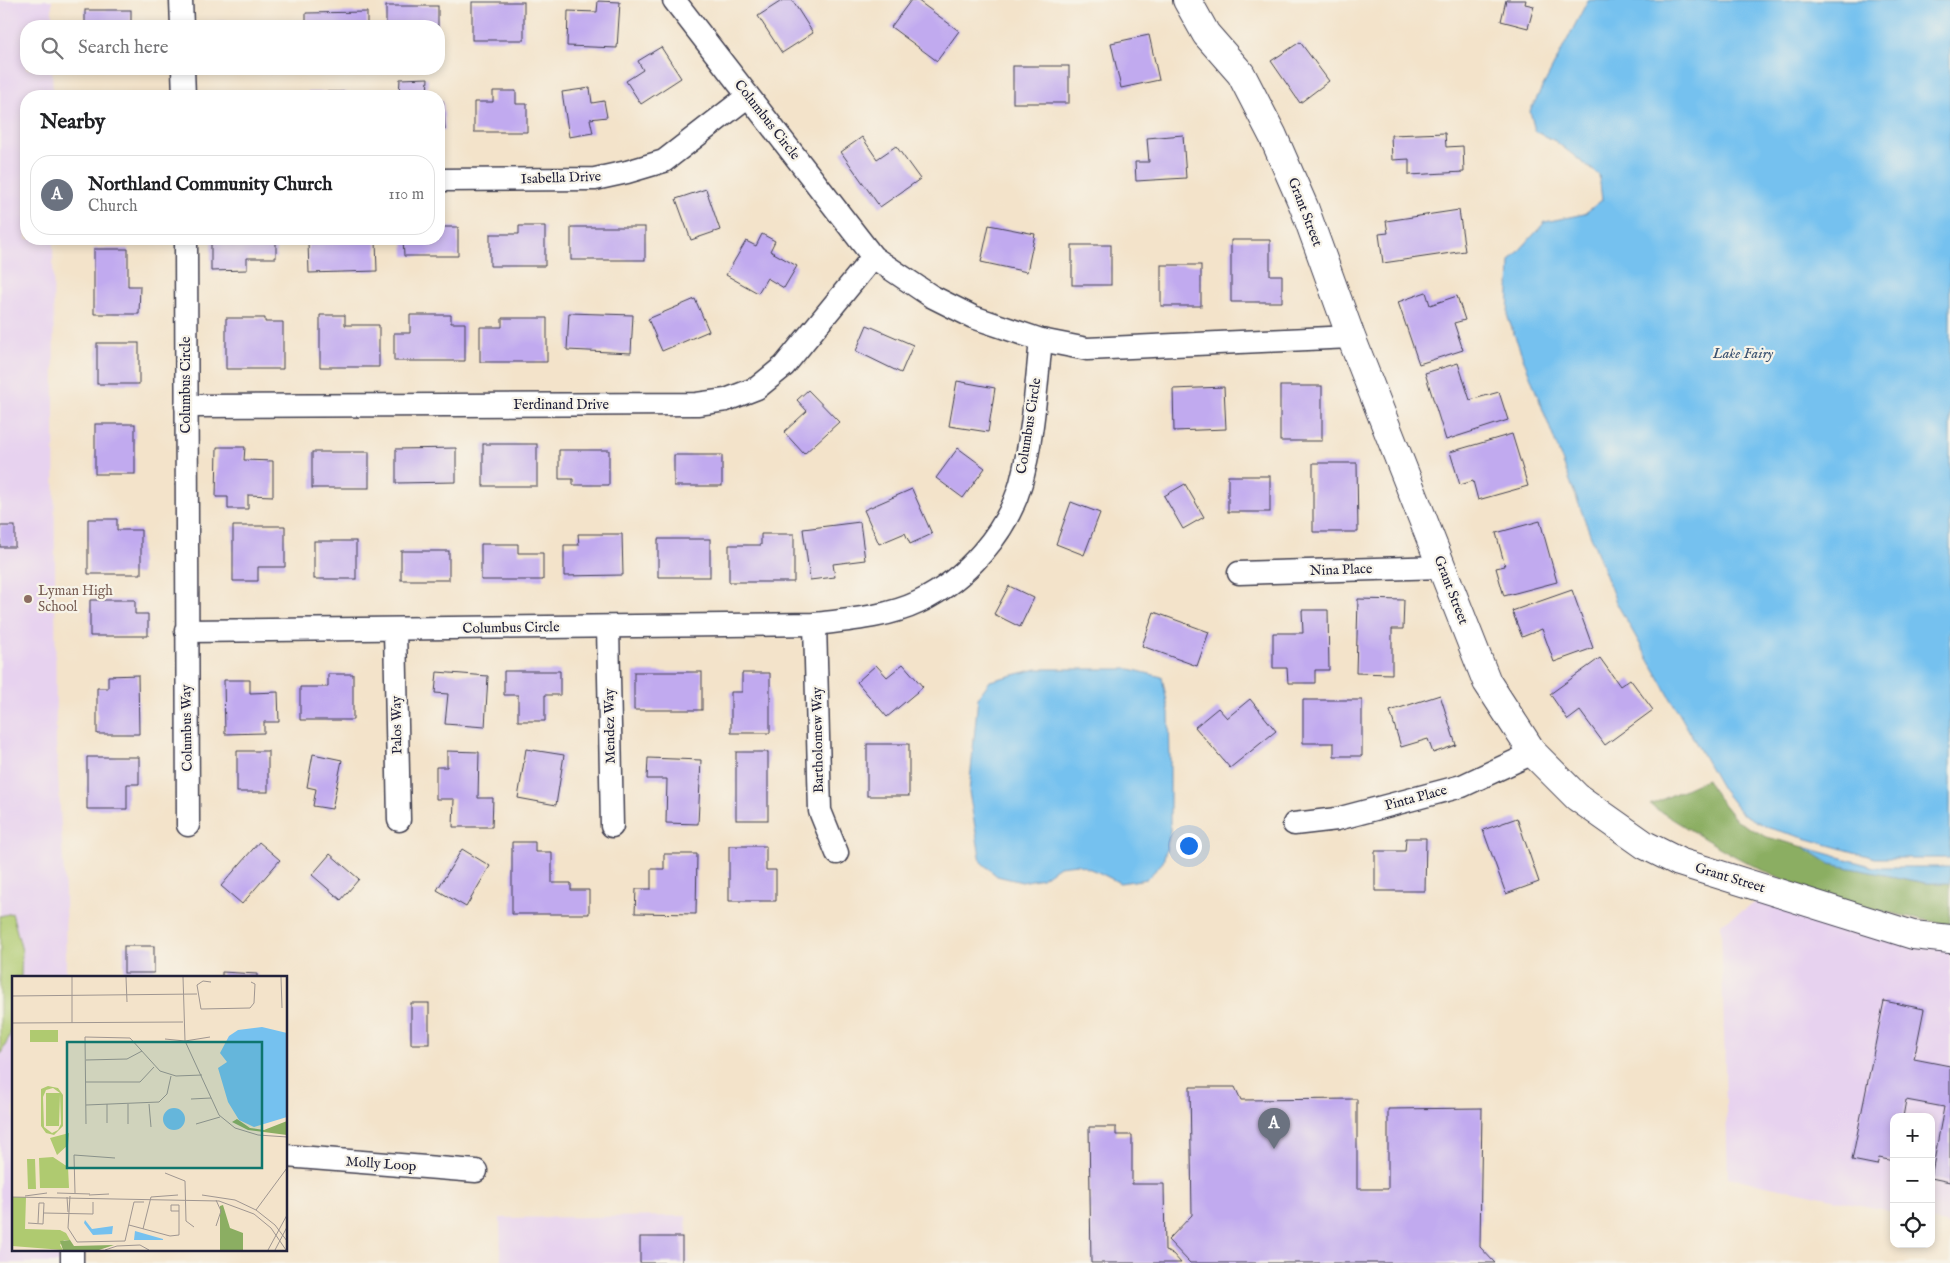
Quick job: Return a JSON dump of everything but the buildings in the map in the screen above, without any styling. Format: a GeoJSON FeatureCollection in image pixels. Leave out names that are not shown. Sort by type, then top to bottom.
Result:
{"type":"FeatureCollection","features":[{"type":"Feature","properties":{"kind":"street"},"geometry":{"type":"LineString","coordinates":[[181,0],[182,20]]}},
{"type":"Feature","properties":{"kind":"street","name":"Columbus Circle"},"geometry":{"type":"LineString","coordinates":[[674,0],[873,257],[931,296],[973,317],[1041,340],[1087,349],[1351,337]]}},
{"type":"Feature","properties":{"kind":"street","name":"Grant Street"},"geometry":{"type":"LineString","coordinates":[[1187,0],[1206,34],[1241,74],[1274,136],[1304,207],[1351,337],[1487,682],[1534,753],[1577,797],[1645,845],[1679,862],[1913,935],[1950,939]]}},
{"type":"Feature","properties":{"kind":"street"},"geometry":{"type":"LineString","coordinates":[[183,75],[184,90]]}},
{"type":"Feature","properties":{"kind":"street","name":"Isabella Drive"},"geometry":{"type":"LineString","coordinates":[[445,180],[595,179],[627,172],[664,161],[748,96]]}},
{"type":"Feature","properties":{"kind":"street","name":"Columbus Circle"},"geometry":{"type":"LineString","coordinates":[[186,245],[186,631],[815,624],[865,618],[918,603],[949,585],[978,559],[1003,523],[1020,485],[1030,441],[1041,340]]}},
{"type":"Feature","properties":{"kind":"street","name":"Ferdinand Drive"},"geometry":{"type":"LineString","coordinates":[[186,406],[697,404],[726,400],[757,388],[784,366],[873,257]]}},
{"type":"Feature","properties":{"kind":"street","name":"Nina Place"},"geometry":{"type":"LineString","coordinates":[[1239,573],[1443,567]]}},
{"type":"Feature","properties":{"kind":"street","name":"Bartholomew Way"},"geometry":{"type":"LineString","coordinates":[[815,624],[820,811],[837,853]]}},
{"type":"Feature","properties":{"kind":"street","name":"Mendez Way"},"geometry":{"type":"LineString","coordinates":[[608,627],[612,826]]}},
{"type":"Feature","properties":{"kind":"street","name":"Palos Way"},"geometry":{"type":"LineString","coordinates":[[396,630],[399,820]]}},
{"type":"Feature","properties":{"kind":"street","name":"Columbus Way"},"geometry":{"type":"LineString","coordinates":[[186,631],[188,825]]}},
{"type":"Feature","properties":{"kind":"street","name":"Pinta Place"},"geometry":{"type":"LineString","coordinates":[[1294,824],[1337,819],[1462,786],[1534,753]]}},
{"type":"Feature","properties":{"kind":"street","name":"Molly Loop"},"geometry":{"type":"LineString","coordinates":[[288,1156],[476,1171]]}},
{"type":"Feature","properties":{"kind":"street"},"geometry":{"type":"LineString","coordinates":[[72,1250],[72,1263]]}},
{"type":"Feature","properties":{"kind":"shaded area","name":"Lyman High School"},"geometry":{"type":"Polygon","coordinates":[[[0,0],[52,0],[52,20],[20,20],[20,75],[52,75],[53,90],[20,90],[20,245],[53,245],[56,742],[65,892],[66,976],[12,976],[12,1250],[72,1250],[72,1263],[0,1263],[0,0]]]}},
{"type":"Feature","properties":{"kind":"shaded area"},"geometry":{"type":"Polygon","coordinates":[[[1761,899],[1950,950],[1950,1225],[1935,1222],[1935,1113],[1890,1113],[1890,1211],[1728,1177],[1721,924],[1761,899]]]}},
{"type":"Feature","properties":{"kind":"shaded area"},"geometry":{"type":"Polygon","coordinates":[[[686,1216],[689,1263],[501,1263],[500,1218],[686,1216]]]}},
{"type":"Feature","properties":{"kind":"green space"},"geometry":{"type":"Polygon","coordinates":[[[1707,779],[1716,795],[1737,821],[1767,837],[1804,847],[1831,864],[1926,883],[1950,883],[1950,925],[1844,902],[1789,883],[1728,852],[1650,805],[1707,779]]]}},
{"type":"Feature","properties":{"kind":"green space"},"geometry":{"type":"Polygon","coordinates":[[[12,913],[22,951],[21,976],[12,976],[12,1026],[10,1035],[0,1055],[0,916],[12,913]]]}},
{"type":"Feature","properties":{"kind":"water","name":"Lake Fairy"},"geometry":{"type":"Polygon","coordinates":[[[1588,0],[1950,0],[1950,858],[1875,858],[1769,828],[1741,813],[1722,789],[1616,602],[1508,318],[1510,261],[1545,222],[1584,214],[1602,200],[1599,175],[1555,141],[1535,131],[1530,111],[1588,0]]]}},
{"type":"Feature","properties":{"kind":"water"},"geometry":{"type":"Polygon","coordinates":[[[1037,669],[1130,669],[1162,677],[1169,712],[1170,832],[1163,862],[1147,879],[1120,883],[1077,864],[1059,866],[1042,878],[1022,882],[997,876],[981,862],[969,792],[978,697],[990,681],[1037,669]]]}},
{"type":"Feature","properties":{"kind":"water"},"geometry":{"type":"Polygon","coordinates":[[[1804,847],[1874,867],[1950,867],[1950,883],[1926,883],[1830,864],[1804,847]]]}},
{"type":"Feature","properties":{"kind":"place","name":"Lyman High School"},"geometry":{"type":"Point","coordinates":[28,599]}},
{"type":"Feature","properties":{"kind":"place","name":"Northland Community Church"},"geometry":{"type":"Point","coordinates":[1274,1149]}}]}
